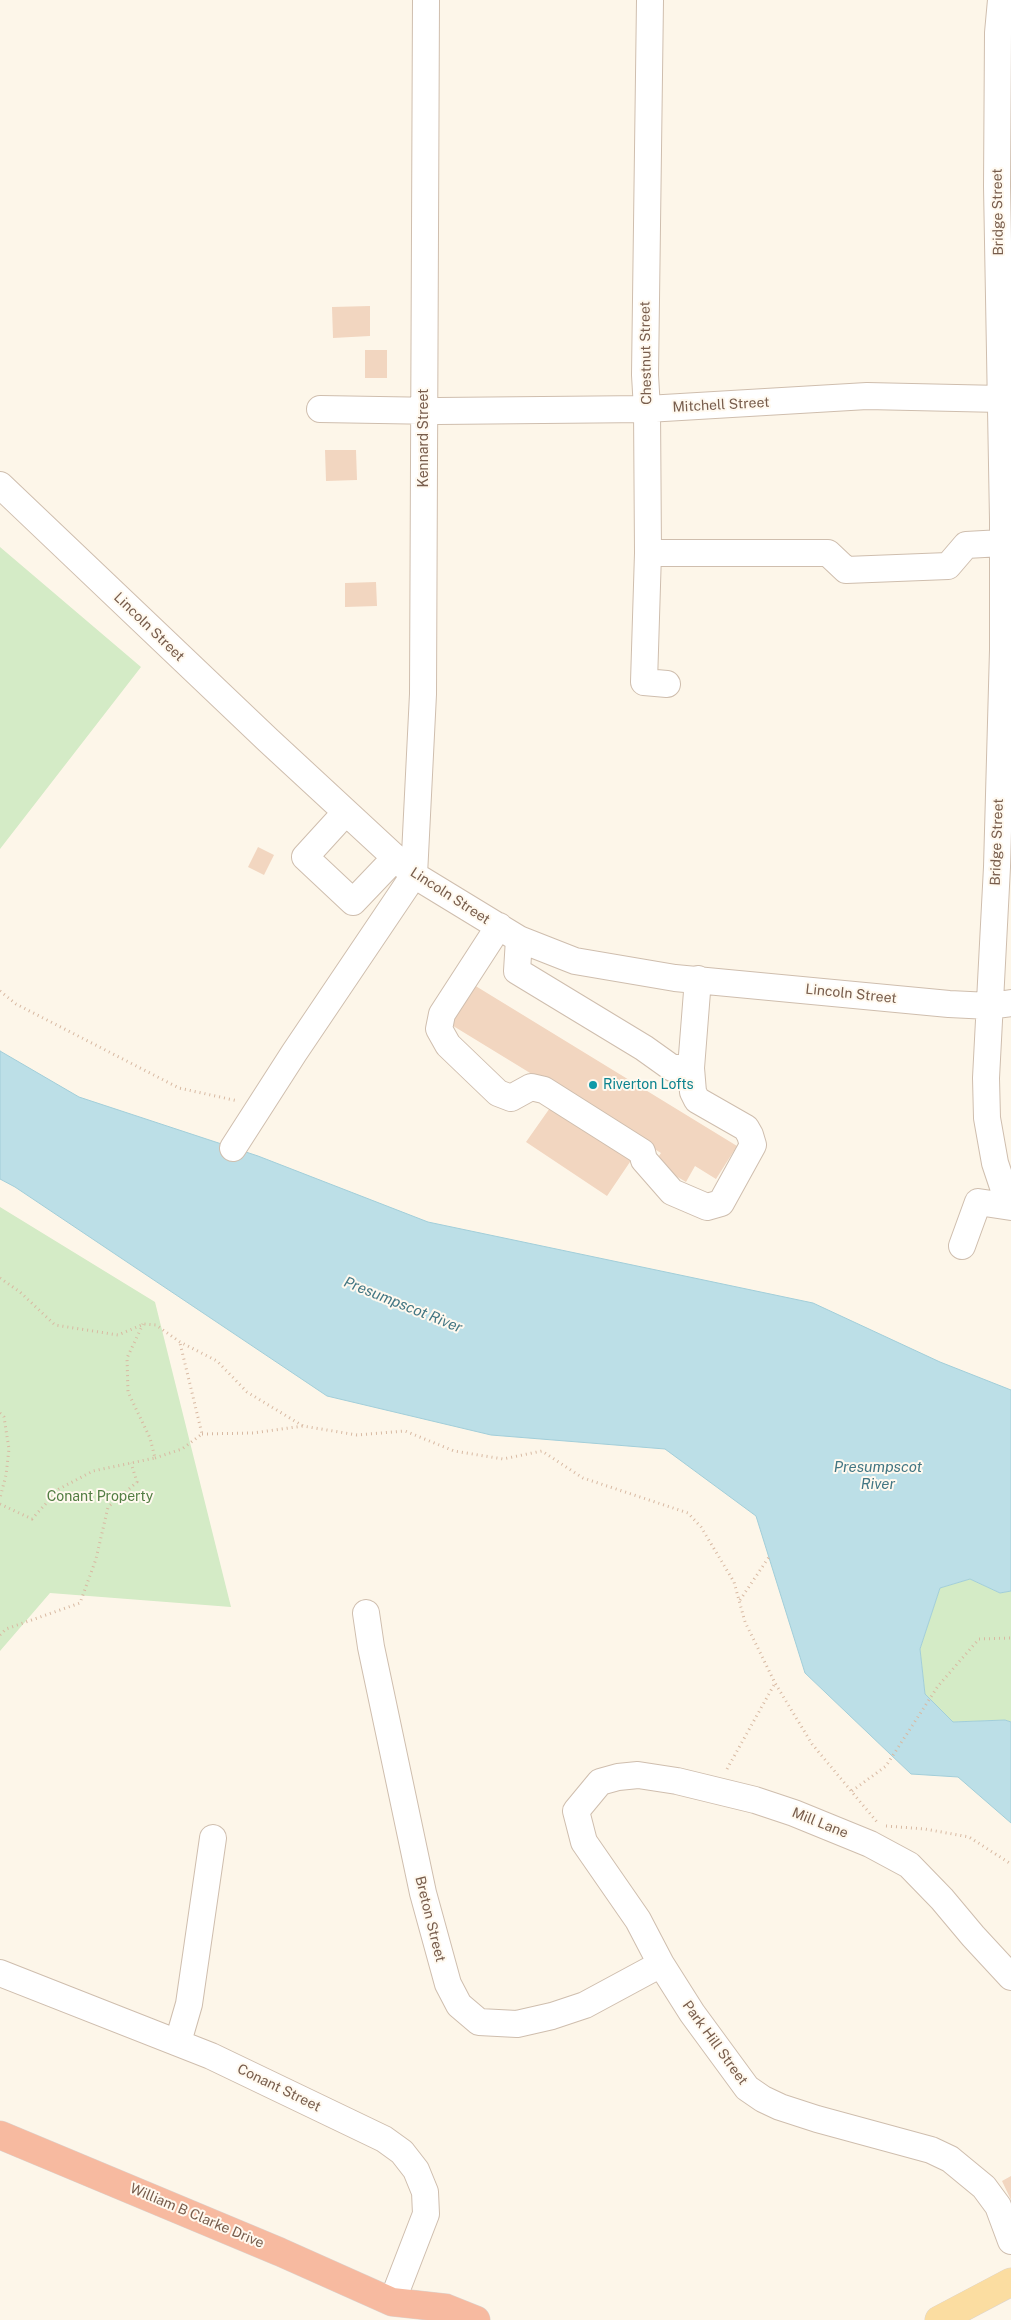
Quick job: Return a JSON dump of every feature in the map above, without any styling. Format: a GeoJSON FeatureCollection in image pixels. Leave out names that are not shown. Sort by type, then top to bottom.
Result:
{"type":"FeatureCollection","features":[{"type":"Feature","properties":{"kind":"highway","name":"William B Clarke Drive"},"geometry":{"type":"LineString","coordinates":[[0,2135],[262,2244],[392,2302]]}},
{"type":"Feature","properties":{"kind":"highway"},"geometry":{"type":"LineString","coordinates":[[392,2302],[446,2308],[476,2320]]}},
{"type":"Feature","properties":{"kind":"highway"},"geometry":{"type":"LineString","coordinates":[[392,2302],[412,2320]]}},
{"type":"Feature","properties":{"kind":"main road"},"geometry":{"type":"LineString","coordinates":[[939,2320],[1011,2282]]}},
{"type":"Feature","properties":{"kind":"street","name":"Kennard Street"},"geometry":{"type":"LineString","coordinates":[[405,866],[423,694],[426,0]]}},
{"type":"Feature","properties":{"kind":"street","name":"Chestnut Street"},"geometry":{"type":"LineString","coordinates":[[650,0],[645,356],[648,553],[644,682],[668,684]]}},
{"type":"Feature","properties":{"kind":"street","name":"Bridge Street"},"geometry":{"type":"LineString","coordinates":[[1001,0],[998,32],[1005,115],[997,186],[1006,687],[1000,1005],[986,1078],[987,1118],[995,1163],[1003,1187],[1011,1200]]}},
{"type":"Feature","properties":{"kind":"street","name":"Mitchell Street"},"geometry":{"type":"LineString","coordinates":[[320,409],[647,409],[867,396],[1002,399]]}},
{"type":"Feature","properties":{"kind":"street","name":"Lincoln Street"},"geometry":{"type":"LineString","coordinates":[[0,485],[405,866],[509,933],[582,962],[675,978],[911,1001],[1000,1005]]}},
{"type":"Feature","properties":{"kind":"street"},"geometry":{"type":"LineString","coordinates":[[648,553],[828,553],[846,570],[948,566],[966,545],[1002,543]]}},
{"type":"Feature","properties":{"kind":"street"},"geometry":{"type":"LineString","coordinates":[[346,812],[305,857],[353,902],[405,866]]}},
{"type":"Feature","properties":{"kind":"street"},"geometry":{"type":"LineString","coordinates":[[233,1148],[294,1053],[405,866]]}},
{"type":"Feature","properties":{"kind":"street"},"geometry":{"type":"LineString","coordinates":[[509,933],[518,970],[644,1048],[672,1068],[691,1068]]}},
{"type":"Feature","properties":{"kind":"street"},"geometry":{"type":"LineString","coordinates":[[509,933],[442,1014],[439,1029],[448,1045],[498,1093],[511,1098],[531,1088],[544,1090],[642,1152],[644,1160],[672,1192],[707,1207],[721,1203],[753,1145],[746,1128],[697,1100],[693,1092],[691,1068],[698,979]]}},
{"type":"Feature","properties":{"kind":"street"},"geometry":{"type":"LineString","coordinates":[[962,1246],[978,1202],[1011,1207]]}},
{"type":"Feature","properties":{"kind":"street","name":"Breton Street"},"geometry":{"type":"LineString","coordinates":[[366,1612],[371,1647],[423,1893],[448,1984],[459,2005],[479,2022],[517,2024],[552,2016],[585,2005],[661,1964]]}},
{"type":"Feature","properties":{"kind":"street","name":"Mill Lane"},"geometry":{"type":"LineString","coordinates":[[586,1799],[600,1782],[618,1777],[638,1776],[677,1781],[794,1812],[870,1844],[909,1865],[942,1899],[1011,1977]]}},
{"type":"Feature","properties":{"kind":"street","name":"Park Hill Street"},"geometry":{"type":"LineString","coordinates":[[586,1799],[576,1810],[584,1842],[638,1920],[661,1964],[692,2013],[747,2088],[763,2099],[817,2119],[931,2150],[950,2159],[984,2187],[998,2206],[1011,2241]]}},
{"type":"Feature","properties":{"kind":"street"},"geometry":{"type":"LineString","coordinates":[[178,2042],[190,1995],[213,1838]]}},
{"type":"Feature","properties":{"kind":"street","name":"Conant Street"},"geometry":{"type":"LineString","coordinates":[[0,1973],[178,2042],[384,2139],[402,2152],[416,2170],[425,2192],[426,2214],[392,2302]]}},
{"type":"Feature","properties":{"kind":"path"},"geometry":{"type":"LineString","coordinates":[[0,991],[16,1004],[179,1088],[260,1107]]}},
{"type":"Feature","properties":{"kind":"path"},"geometry":{"type":"LineString","coordinates":[[0,1278],[20,1292],[55,1325],[118,1335],[144,1324],[156,1325],[180,1342],[217,1360],[247,1392],[303,1426]]}},
{"type":"Feature","properties":{"kind":"path"},"geometry":{"type":"LineString","coordinates":[[144,1324],[127,1358],[128,1392],[150,1438],[155,1458]]}},
{"type":"Feature","properties":{"kind":"path"},"geometry":{"type":"LineString","coordinates":[[180,1342],[202,1434]]}},
{"type":"Feature","properties":{"kind":"path"},"geometry":{"type":"LineString","coordinates":[[0,1413],[4,1417],[9,1449],[6,1475],[0,1498]]}},
{"type":"Feature","properties":{"kind":"path"},"geometry":{"type":"LineString","coordinates":[[0,1504],[32,1519],[59,1489],[93,1471],[155,1458],[182,1449],[202,1434],[253,1433],[303,1426],[357,1434],[405,1431],[454,1451],[503,1459],[542,1451],[583,1478],[688,1513],[701,1527],[734,1582],[745,1622],[775,1683],[812,1744],[880,1826],[925,1829],[969,1837],[1011,1864]]}},
{"type":"Feature","properties":{"kind":"path"},"geometry":{"type":"LineString","coordinates":[[0,1635],[6,1630],[80,1603],[96,1559],[108,1507],[137,1482],[131,1463]]}},
{"type":"Feature","properties":{"kind":"path"},"geometry":{"type":"LineString","coordinates":[[739,1600],[769,1557]]}},
{"type":"Feature","properties":{"kind":"path"},"geometry":{"type":"LineString","coordinates":[[852,1791],[886,1766],[938,1686],[979,1639],[1011,1638]]}},
{"type":"Feature","properties":{"kind":"path"},"geometry":{"type":"LineString","coordinates":[[715,1790],[775,1683]]}},
{"type":"Feature","properties":{"kind":"green space"},"geometry":{"type":"Polygon","coordinates":[[[0,547],[141,667],[0,849],[0,547]]]}},
{"type":"Feature","properties":{"kind":"green space","name":"Conant Property"},"geometry":{"type":"Polygon","coordinates":[[[0,1207],[155,1302],[231,1607],[50,1593],[0,1651],[0,1207]]]}},
{"type":"Feature","properties":{"kind":"green space"},"geometry":{"type":"Polygon","coordinates":[[[970,1579],[1000,1593],[1011,1591],[1011,1722],[1005,1720],[953,1722],[925,1695],[920,1649],[940,1588],[970,1579]]]}},
{"type":"Feature","properties":{"kind":"water","name":"Presumpscot River"},"geometry":{"type":"Polygon","coordinates":[[[0,1051],[79,1097],[258,1156],[428,1222],[813,1303],[940,1362],[1011,1390],[1011,1591],[1000,1593],[970,1579],[940,1588],[920,1649],[925,1694],[953,1722],[1005,1720],[1011,1722],[1011,1823],[958,1777],[911,1774],[805,1673],[756,1516],[665,1449],[491,1435],[327,1396],[15,1187],[0,1179],[0,1051]]]}},
{"type":"Feature","properties":{"kind":"building"},"geometry":{"type":"Polygon","coordinates":[[[370,306],[370,336],[333,338],[332,307],[370,306]]]}},
{"type":"Feature","properties":{"kind":"building"},"geometry":{"type":"Polygon","coordinates":[[[365,350],[387,350],[387,378],[365,378],[365,350]]]}},
{"type":"Feature","properties":{"kind":"building"},"geometry":{"type":"Polygon","coordinates":[[[325,450],[356,450],[357,480],[326,481],[325,450]]]}},
{"type":"Feature","properties":{"kind":"building"},"geometry":{"type":"Polygon","coordinates":[[[376,582],[377,606],[345,607],[345,583],[376,582]]]}},
{"type":"Feature","properties":{"kind":"building"},"geometry":{"type":"Polygon","coordinates":[[[258,847],[274,855],[264,875],[248,867],[258,847]]]}},
{"type":"Feature","properties":{"kind":"building","name":"Riverton Lofts"},"geometry":{"type":"Polygon","coordinates":[[[474,985],[737,1146],[716,1179],[695,1166],[686,1182],[654,1163],[661,1153],[450,1024],[474,985]]]}},
{"type":"Feature","properties":{"kind":"building"},"geometry":{"type":"Polygon","coordinates":[[[552,1105],[632,1159],[607,1196],[526,1142],[552,1105]]]}},
{"type":"Feature","properties":{"kind":"building"},"geometry":{"type":"Polygon","coordinates":[[[1011,2176],[1011,2200],[1002,2181],[1011,2176]]]}},
{"type":"Feature","properties":{"kind":"place","name":"Riverton Lofts"},"geometry":{"type":"Point","coordinates":[593,1085]}}]}
